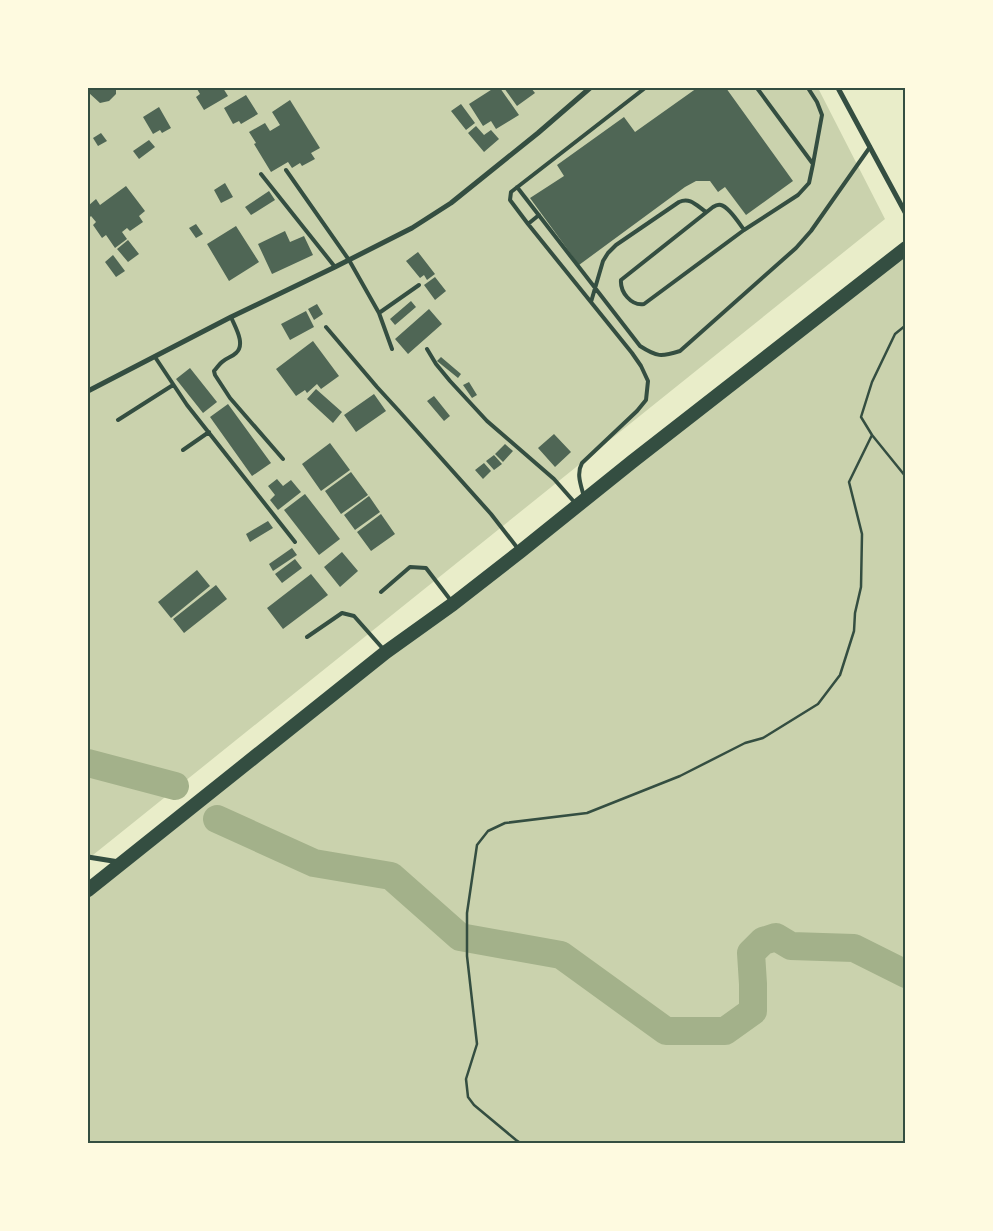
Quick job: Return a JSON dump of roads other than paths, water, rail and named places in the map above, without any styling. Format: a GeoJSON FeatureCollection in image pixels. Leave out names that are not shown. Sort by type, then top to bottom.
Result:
{"type":"FeatureCollection","features":[{"type":"Feature","properties":{"kind":"highway"},"geometry":{"type":"LineString","coordinates":[[88,890],[386,652],[453,604],[906,248]]}},
{"type":"Feature","properties":{"kind":"street"},"geometry":{"type":"LineString","coordinates":[[88,391],[231,317],[412,228],[451,203],[538,133],[583,90],[590,88]]}},
{"type":"Feature","properties":{"kind":"street"},"geometry":{"type":"LineString","coordinates":[[838,88],[906,214]]}},
{"type":"Feature","properties":{"kind":"street"},"geometry":{"type":"LineString","coordinates":[[88,857],[123,863]]}},
{"type":"Feature","properties":{"kind":"lane"},"geometry":{"type":"LineString","coordinates":[[581,503],[579,470],[582,463],[637,411],[646,400],[648,381],[641,366],[632,354],[510,200],[511,192],[644,88]]}},
{"type":"Feature","properties":{"kind":"lane"},"geometry":{"type":"LineString","coordinates":[[757,88],[813,164]]}},
{"type":"Feature","properties":{"kind":"lane"},"geometry":{"type":"LineString","coordinates":[[744,230],[728,209],[722,205],[717,205],[621,280],[623,291],[632,302],[638,305],[644,304],[744,230],[798,195],[808,183],[822,115],[817,102],[808,88]]}},
{"type":"Feature","properties":{"kind":"lane"},"geometry":{"type":"LineString","coordinates":[[517,187],[640,346],[652,354],[664,356],[680,351],[796,248],[811,232],[870,147]]}},
{"type":"Feature","properties":{"kind":"lane"},"geometry":{"type":"LineString","coordinates":[[286,170],[349,260],[379,313],[392,349]]}},
{"type":"Feature","properties":{"kind":"lane"},"geometry":{"type":"LineString","coordinates":[[261,174],[335,267]]}},
{"type":"Feature","properties":{"kind":"lane"},"geometry":{"type":"LineString","coordinates":[[590,302],[603,261],[616,246],[685,199],[690,200],[706,212]]}},
{"type":"Feature","properties":{"kind":"lane"},"geometry":{"type":"LineString","coordinates":[[528,224],[539,215]]}},
{"type":"Feature","properties":{"kind":"lane"},"geometry":{"type":"LineString","coordinates":[[379,313],[419,285]]}},
{"type":"Feature","properties":{"kind":"lane"},"geometry":{"type":"LineString","coordinates":[[231,317],[238,333],[240,348],[238,352],[222,362],[214,370],[215,374],[230,398],[282,459]]}},
{"type":"Feature","properties":{"kind":"lane"},"geometry":{"type":"LineString","coordinates":[[326,327],[521,551]]}},
{"type":"Feature","properties":{"kind":"lane"},"geometry":{"type":"LineString","coordinates":[[427,350],[450,381],[487,421],[581,503]]}},
{"type":"Feature","properties":{"kind":"lane"},"geometry":{"type":"LineString","coordinates":[[155,356],[173,385],[295,542]]}},
{"type":"Feature","properties":{"kind":"lane"},"geometry":{"type":"LineString","coordinates":[[118,420],[173,385]]}},
{"type":"Feature","properties":{"kind":"lane"},"geometry":{"type":"LineString","coordinates":[[183,450],[209,432]]}},
{"type":"Feature","properties":{"kind":"lane"},"geometry":{"type":"LineString","coordinates":[[381,592],[410,568],[426,568],[453,604]]}},
{"type":"Feature","properties":{"kind":"lane"},"geometry":{"type":"LineString","coordinates":[[307,637],[342,613],[354,616],[386,652]]}},
{"type":"Feature","properties":{"kind":"waterway"},"geometry":{"type":"LineString","coordinates":[[88,763],[175,786]]}},
{"type":"Feature","properties":{"kind":"waterway"},"geometry":{"type":"LineString","coordinates":[[217,819],[314,863],[391,876],[460,937],[561,955],[666,1031],[725,1031],[753,1011],[751,953],[763,941],[776,937],[791,946],[854,948],[906,974]]}}]}
